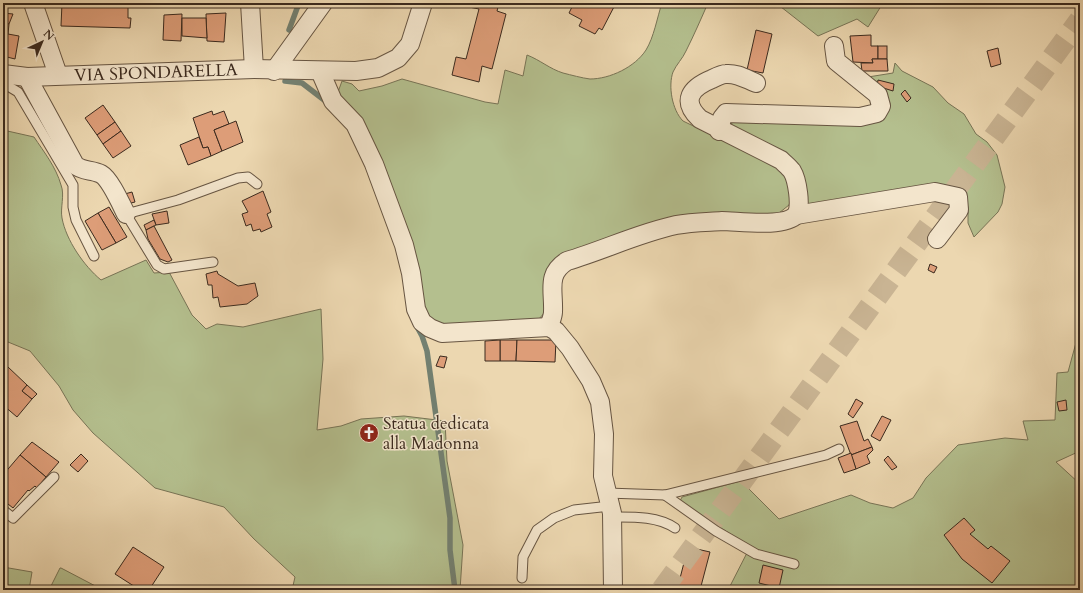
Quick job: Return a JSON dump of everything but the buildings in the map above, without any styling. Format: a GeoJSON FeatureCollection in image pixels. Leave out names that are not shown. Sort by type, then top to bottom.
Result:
{"type":"FeatureCollection","features":[{"type":"Feature","properties":{"kind":"street","name":"VIA SPONDARELLA"},"geometry":{"type":"LineString","coordinates":[[33,3],[58,75]]}},
{"type":"Feature","properties":{"kind":"street","name":"VIA SPONDARELLA"},"geometry":{"type":"LineString","coordinates":[[250,3],[254,69]]}},
{"type":"Feature","properties":{"kind":"street"},"geometry":{"type":"LineString","coordinates":[[274,70],[323,3]]}},
{"type":"Feature","properties":{"kind":"street","name":"VIA SPONDARELLA"},"geometry":{"type":"LineString","coordinates":[[3,74],[27,76],[254,69],[356,71],[378,68],[398,58],[410,44],[422,3]]}},
{"type":"Feature","properties":{"kind":"street"},"geometry":{"type":"LineString","coordinates":[[720,131],[722,118],[726,113],[860,117],[877,113],[882,106],[878,95],[836,61],[834,46]]}},
{"type":"Feature","properties":{"kind":"street"},"geometry":{"type":"LineString","coordinates":[[320,70],[334,101],[354,124],[374,164],[404,245],[411,273],[416,309],[422,322],[430,328],[442,333],[549,327],[556,331],[570,348],[591,381],[600,402],[604,434],[603,476],[610,505],[613,590]]}},
{"type":"Feature","properties":{"kind":"street"},"geometry":{"type":"LineString","coordinates":[[756,83],[736,74],[725,73],[700,84],[695,89],[689,106],[700,120],[781,160],[791,169],[794,175],[798,195],[798,210],[796,215]]}},
{"type":"Feature","properties":{"kind":"street"},"geometry":{"type":"LineString","coordinates":[[27,76],[75,164],[80,170],[101,174],[126,214]]}},
{"type":"Feature","properties":{"kind":"street"},"geometry":{"type":"LineString","coordinates":[[549,327],[553,314],[552,282],[554,273],[560,265],[567,261],[647,233],[678,224],[723,221],[759,223],[790,219],[796,215],[935,192],[958,197],[959,210],[936,239]]}},
{"type":"Feature","properties":{"kind":"lane"},"geometry":{"type":"LineString","coordinates":[[3,83],[18,92],[73,184],[73,207],[76,220],[94,256]]}},
{"type":"Feature","properties":{"kind":"lane"},"geometry":{"type":"LineString","coordinates":[[213,262],[164,269],[154,260],[126,214],[178,200],[238,178],[248,177],[258,184]]}},
{"type":"Feature","properties":{"kind":"lane"},"geometry":{"type":"LineString","coordinates":[[522,578],[523,557],[537,530],[554,518],[574,510],[665,495],[826,455],[838,449]]}},
{"type":"Feature","properties":{"kind":"lane"},"geometry":{"type":"LineString","coordinates":[[3,510],[14,518],[54,477]]}},
{"type":"Feature","properties":{"kind":"lane"},"geometry":{"type":"LineString","coordinates":[[665,495],[716,532],[756,554],[794,564]]}},
{"type":"Feature","properties":{"kind":"lane"},"geometry":{"type":"LineString","coordinates":[[610,505],[669,524],[675,528]]}},
{"type":"Feature","properties":{"kind":"green space"},"geometry":{"type":"Polygon","coordinates":[[[662,3],[708,3],[689,45],[673,72],[671,91],[676,111],[679,116],[683,121],[784,170],[791,199],[789,205],[774,217],[733,215],[569,255],[546,311],[538,320],[452,329],[426,317],[338,92],[342,81],[352,84],[359,91],[382,86],[402,79],[485,102],[498,104],[505,70],[523,76],[527,55],[563,73],[590,79],[606,77],[629,67],[641,56],[649,45],[662,3]]]}},
{"type":"Feature","properties":{"kind":"green space"},"geometry":{"type":"Polygon","coordinates":[[[776,3],[883,3],[868,27],[857,19],[818,36],[776,3]]]}},
{"type":"Feature","properties":{"kind":"green space"},"geometry":{"type":"Polygon","coordinates":[[[895,63],[902,71],[933,87],[948,103],[964,114],[976,134],[987,142],[997,155],[1005,187],[1002,204],[998,212],[974,237],[968,223],[968,207],[963,197],[813,207],[806,202],[802,177],[728,126],[735,121],[887,111],[890,103],[868,77],[893,73],[895,63]]]}},
{"type":"Feature","properties":{"kind":"green space"},"geometry":{"type":"Polygon","coordinates":[[[3,130],[34,137],[46,154],[59,178],[62,189],[62,218],[67,235],[88,268],[101,280],[146,260],[154,273],[169,272],[192,315],[206,329],[217,324],[243,327],[321,309],[323,359],[317,430],[341,426],[361,419],[404,416],[445,421],[447,461],[463,545],[460,590],[292,590],[295,577],[254,539],[224,507],[155,488],[93,433],[73,410],[59,386],[30,351],[8,342],[3,343],[3,130]]]}},
{"type":"Feature","properties":{"kind":"green space"},"geometry":{"type":"Polygon","coordinates":[[[1080,328],[1080,451],[1056,462],[1080,484],[1080,590],[728,590],[750,547],[680,501],[682,497],[744,480],[745,485],[779,519],[851,495],[870,503],[893,508],[913,498],[926,478],[958,445],[1005,438],[1028,440],[1023,421],[1055,420],[1057,373],[1068,372],[1080,328]]]}},
{"type":"Feature","properties":{"kind":"green space"},"geometry":{"type":"Polygon","coordinates":[[[3,567],[32,572],[29,590],[3,590],[3,567]]]}},
{"type":"Feature","properties":{"kind":"green space"},"geometry":{"type":"Polygon","coordinates":[[[61,568],[103,590],[49,590],[61,568]]]}},
{"type":"Feature","properties":{"kind":"waterway"},"geometry":{"type":"LineString","coordinates":[[289,30],[299,3]]}},
{"type":"Feature","properties":{"kind":"waterway"},"geometry":{"type":"LineString","coordinates":[[285,81],[302,83],[328,103]]}},
{"type":"Feature","properties":{"kind":"waterway"},"geometry":{"type":"LineString","coordinates":[[415,323],[422,336],[427,351],[450,518],[450,550],[455,590]]}},
{"type":"Feature","properties":{"kind":"tunnel"},"geometry":{"type":"LineString","coordinates":[[662,590],[1080,20]]}},
{"type":"Feature","properties":{"kind":"place","name":"Statua dedicata alla Madonna"},"geometry":{"type":"Point","coordinates":[369,433]}}]}
